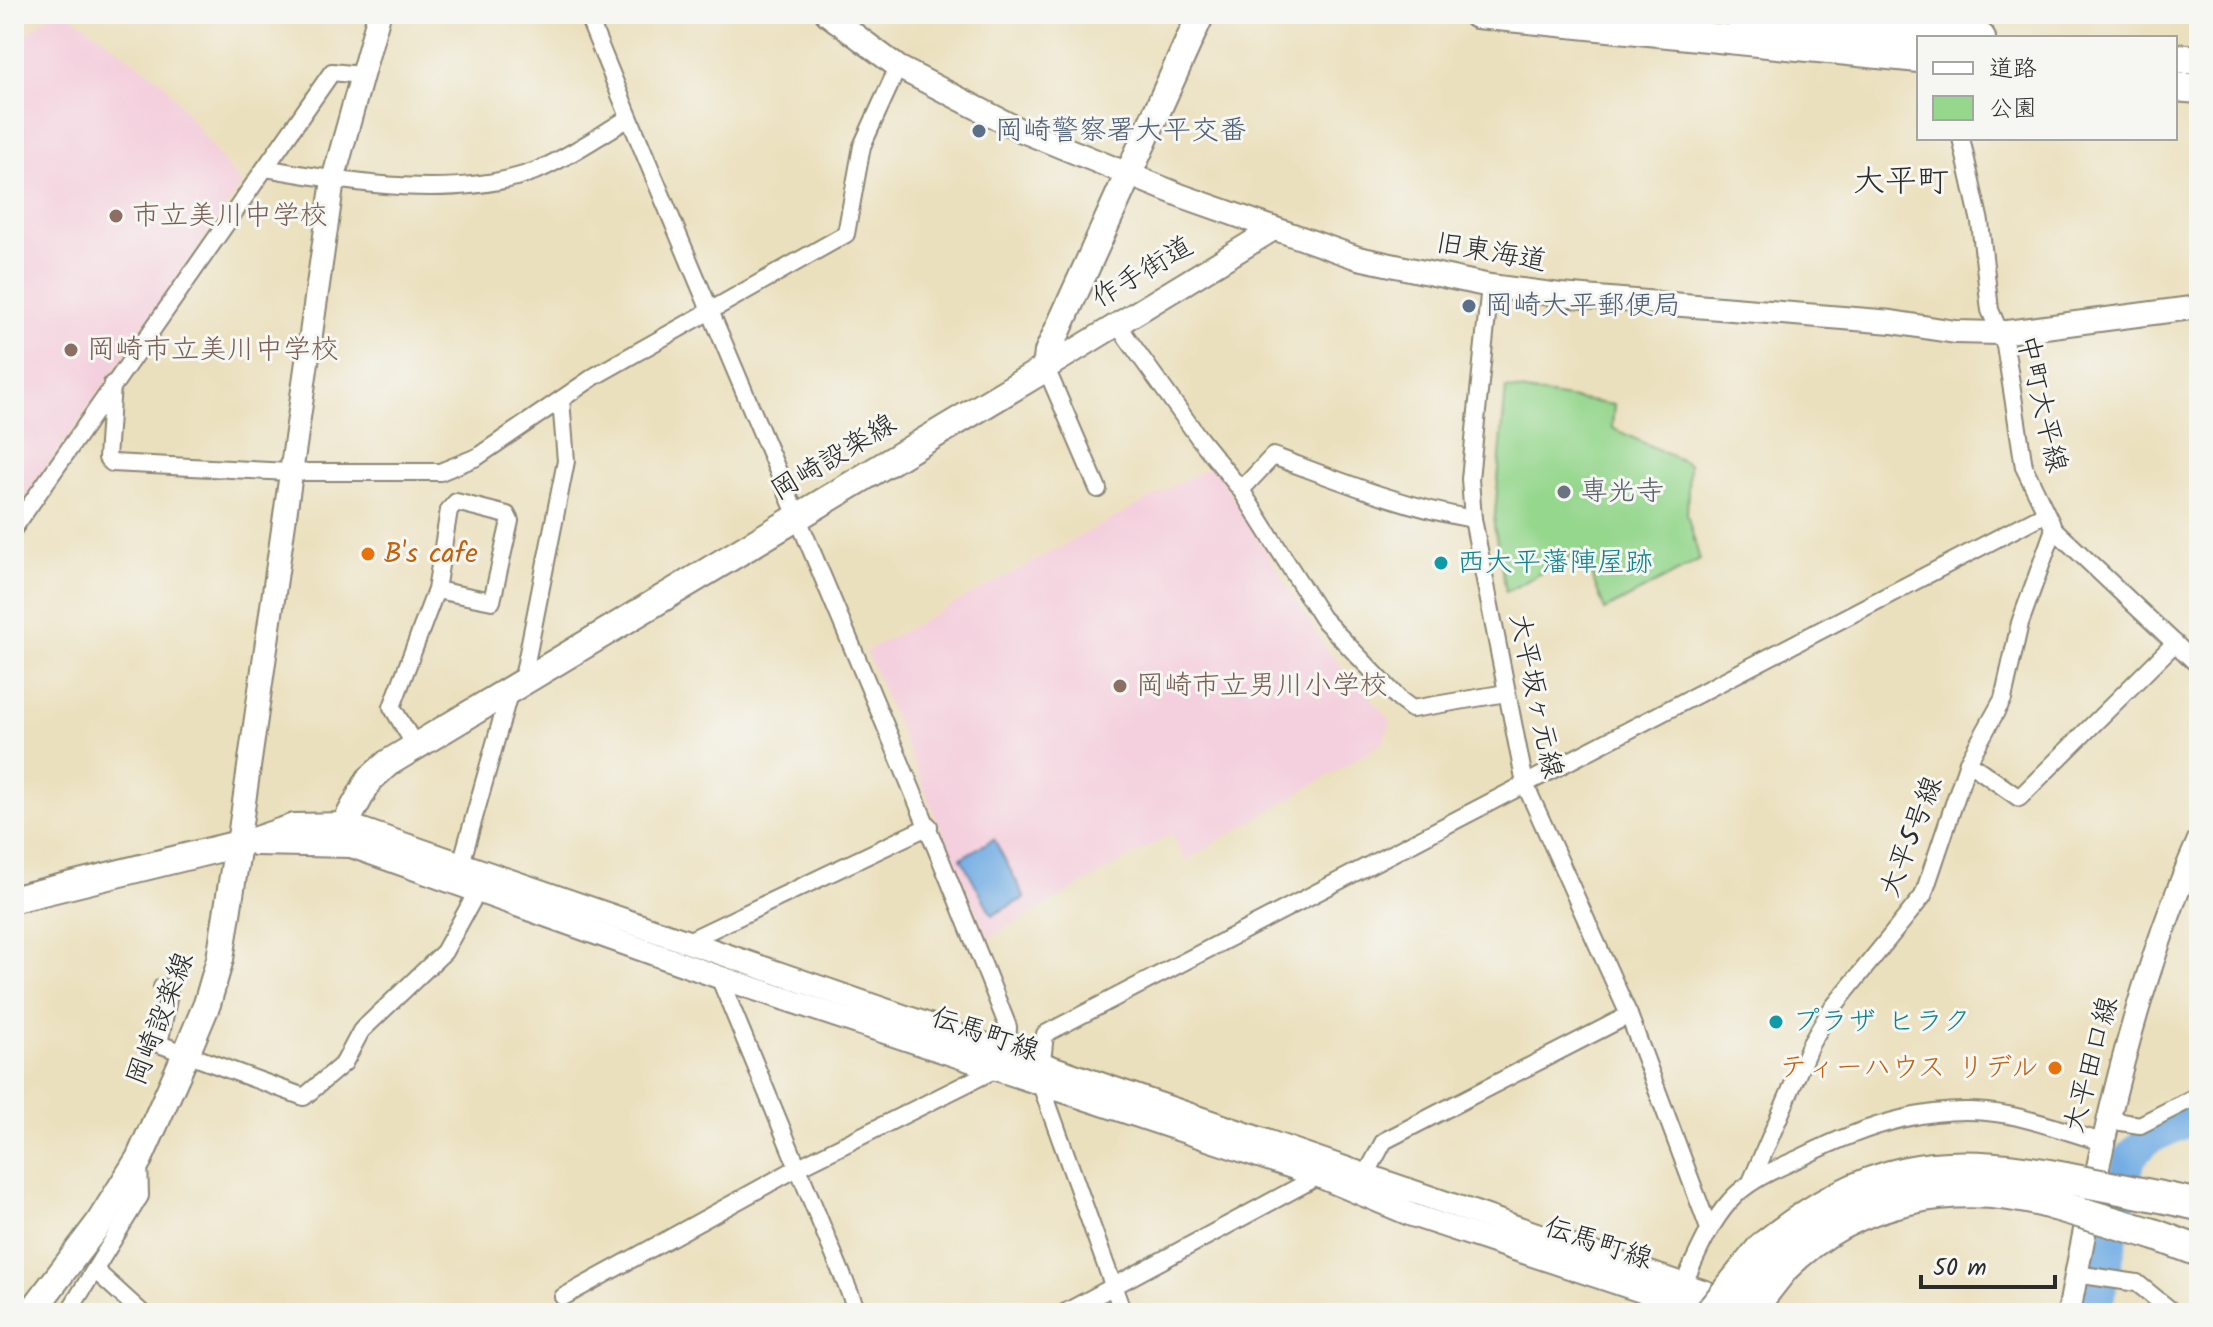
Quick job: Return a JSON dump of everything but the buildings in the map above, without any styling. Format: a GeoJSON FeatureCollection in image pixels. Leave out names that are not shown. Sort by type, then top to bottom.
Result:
{"type":"FeatureCollection","features":[{"type":"Feature","properties":{"kind":"highway"},"geometry":{"type":"LineString","coordinates":[[1477,14],[1917,58]]}},
{"type":"Feature","properties":{"kind":"highway"},"geometry":{"type":"LineString","coordinates":[[1738,14],[1932,28],[1971,36]]}},
{"type":"Feature","properties":{"kind":"highway"},"geometry":{"type":"LineString","coordinates":[[2177,58],[2199,60]]}},
{"type":"Feature","properties":{"kind":"highway"},"geometry":{"type":"LineString","coordinates":[[2177,87],[2199,89]]}},
{"type":"Feature","properties":{"kind":"highway"},"geometry":{"type":"LineString","coordinates":[[1709,1313],[1774,1257],[1874,1210],[1917,1196],[1951,1190],[2060,1192],[2166,1198],[2199,1205]]}},
{"type":"Feature","properties":{"kind":"highway"},"geometry":{"type":"LineString","coordinates":[[2060,1192],[2199,1251]]}},
{"type":"Feature","properties":{"kind":"highway"},"geometry":{"type":"LineString","coordinates":[[1721,1313],[1774,1257]]}},
{"type":"Feature","properties":{"kind":"highway"},"geometry":{"type":"LineString","coordinates":[[1748,1313],[1774,1257]]}},
{"type":"Feature","properties":{"kind":"main road"},"geometry":{"type":"LineString","coordinates":[[1046,368],[1048,352],[1201,14]]}},
{"type":"Feature","properties":{"kind":"main road","name":"岡崎設楽線"},"geometry":{"type":"LineString","coordinates":[[345,824],[369,780],[388,763],[1046,368]]}},
{"type":"Feature","properties":{"kind":"main road"},"geometry":{"type":"LineString","coordinates":[[14,899],[238,844]]}},
{"type":"Feature","properties":{"kind":"main road","name":"岡崎設楽線"},"geometry":{"type":"LineString","coordinates":[[31,1313],[99,1223],[139,1159],[186,1054],[207,1004],[220,959],[238,844]]}},
{"type":"Feature","properties":{"kind":"street"},"geometry":{"type":"LineString","coordinates":[[379,14],[333,180],[238,844],[294,825],[345,824],[690,940],[929,826]]}},
{"type":"Feature","properties":{"kind":"street"},"geometry":{"type":"LineString","coordinates":[[587,14],[796,518],[929,826],[1008,1027],[1007,1051]]}},
{"type":"Feature","properties":{"kind":"street","name":"旧東海道"},"geometry":{"type":"LineString","coordinates":[[827,14],[898,67],[1020,130],[1272,230],[1358,258],[1490,286],[1560,295],[1892,322],[1955,332],[1999,333],[2199,307]]}},
{"type":"Feature","properties":{"kind":"street"},"geometry":{"type":"LineString","coordinates":[[112,384],[107,458],[112,463],[289,472],[440,472],[477,457],[595,376],[846,234],[862,146],[898,67]]}},
{"type":"Feature","properties":{"kind":"street"},"geometry":{"type":"LineString","coordinates":[[14,528],[332,72],[360,75]]}},
{"type":"Feature","properties":{"kind":"street"},"geometry":{"type":"LineString","coordinates":[[265,168],[333,180],[437,186],[480,183],[538,170],[629,118]]}},
{"type":"Feature","properties":{"kind":"street","name":"中町大平線"},"geometry":{"type":"LineString","coordinates":[[1961,140],[1980,222],[1990,310],[2005,345],[2024,467],[2044,514],[2054,529],[2199,666]]}},
{"type":"Feature","properties":{"kind":"street","name":"作手街道"},"geometry":{"type":"LineString","coordinates":[[1046,368],[1272,230]]}},
{"type":"Feature","properties":{"kind":"street","name":"大平坂ヶ元線"},"geometry":{"type":"LineString","coordinates":[[1490,286],[1470,479],[1473,519],[1525,784],[1629,1015],[1709,1229]]}},
{"type":"Feature","properties":{"kind":"street"},"geometry":{"type":"LineString","coordinates":[[1117,324],[1199,438],[1241,490],[1322,618],[1400,700],[1412,709],[1506,693]]}},
{"type":"Feature","properties":{"kind":"street"},"geometry":{"type":"LineString","coordinates":[[1046,368],[1098,489]]}},
{"type":"Feature","properties":{"kind":"street"},"geometry":{"type":"LineString","coordinates":[[461,864],[516,686],[566,461],[561,400]]}},
{"type":"Feature","properties":{"kind":"street"},"geometry":{"type":"LineString","coordinates":[[1241,490],[1273,456],[1434,513],[1473,519]]}},
{"type":"Feature","properties":{"kind":"street"},"geometry":{"type":"LineString","coordinates":[[416,747],[392,707],[436,590],[451,504],[507,515],[510,521],[492,601],[436,590]]}},
{"type":"Feature","properties":{"kind":"street"},"geometry":{"type":"LineString","coordinates":[[1042,1062],[1045,1034],[2044,514]]}},
{"type":"Feature","properties":{"kind":"street","name":"大平5号線"},"geometry":{"type":"LineString","coordinates":[[1751,1182],[1810,1045],[1830,1011],[1923,896],[1968,762],[2003,699],[2020,623],[2054,529]]}},
{"type":"Feature","properties":{"kind":"street"},"geometry":{"type":"LineString","coordinates":[[1968,762],[2019,798],[2175,643]]}},
{"type":"Feature","properties":{"kind":"street","name":"大平田口線"},"geometry":{"type":"LineString","coordinates":[[2069,1313],[2102,1142],[2146,974],[2167,911],[2199,840]]}},
{"type":"Feature","properties":{"kind":"street","name":"伝馬町線"},"geometry":{"type":"LineString","coordinates":[[238,844],[351,846],[719,977],[1319,1176],[1412,1215],[1677,1300]]}},
{"type":"Feature","properties":{"kind":"street"},"geometry":{"type":"LineString","coordinates":[[162,987],[169,994],[159,1044],[304,1097],[344,1063],[361,1031],[444,952],[477,892]]}},
{"type":"Feature","properties":{"kind":"street","name":"伝馬町線"},"geometry":{"type":"LineString","coordinates":[[690,940],[886,1012],[1367,1173],[1709,1313]]}},
{"type":"Feature","properties":{"kind":"street"},"geometry":{"type":"LineString","coordinates":[[719,977],[858,1313]]}},
{"type":"Feature","properties":{"kind":"street"},"geometry":{"type":"LineString","coordinates":[[1367,1173],[1384,1141],[1629,1015]]}},
{"type":"Feature","properties":{"kind":"street"},"geometry":{"type":"LineString","coordinates":[[563,1297],[799,1167],[994,1070]]}},
{"type":"Feature","properties":{"kind":"street"},"geometry":{"type":"LineString","coordinates":[[1041,1085],[1123,1313]]}},
{"type":"Feature","properties":{"kind":"street"},"geometry":{"type":"LineString","coordinates":[[2108,1120],[2140,1125],[2199,1095]]}},
{"type":"Feature","properties":{"kind":"street"},"geometry":{"type":"LineString","coordinates":[[1766,1313],[1677,1300],[1709,1229],[1731,1200],[1751,1182],[1854,1131],[1948,1110],[2007,1115],[2102,1142]]}},
{"type":"Feature","properties":{"kind":"street"},"geometry":{"type":"LineString","coordinates":[[68,1313],[140,1196],[139,1159]]}},
{"type":"Feature","properties":{"kind":"street"},"geometry":{"type":"LineString","coordinates":[[1064,1313],[1319,1176]]}},
{"type":"Feature","properties":{"kind":"street"},"geometry":{"type":"LineString","coordinates":[[96,1271],[142,1313]]}},
{"type":"Feature","properties":{"kind":"street"},"geometry":{"type":"LineString","coordinates":[[2076,1274],[2137,1283],[2174,1313]]}},
{"type":"Feature","properties":{"kind":"shaded area","name":"岡崎市立美川中学校"},"geometry":{"type":"Polygon","coordinates":[[[51,14],[70,14],[163,82],[241,185],[14,515],[14,46],[51,14]]]}},
{"type":"Feature","properties":{"kind":"shaded area","name":"岡崎市立男川小学校"},"geometry":{"type":"Polygon","coordinates":[[[1213,465],[1325,648],[1391,721],[1383,743],[1185,861],[1172,833],[987,939],[866,651],[1213,465]]]}},
{"type":"Feature","properties":{"kind":"green space"},"geometry":{"type":"Polygon","coordinates":[[[1506,388],[1614,405],[1612,428],[1689,464],[1687,515],[1700,560],[1605,610],[1582,551],[1506,592],[1494,526],[1506,388]]]}},
{"type":"Feature","properties":{"kind":"water"},"geometry":{"type":"Polygon","coordinates":[[[994,839],[1025,898],[992,915],[961,858],[994,839]]]}},
{"type":"Feature","properties":{"kind":"waterway"},"geometry":{"type":"LineString","coordinates":[[2095,1313],[2130,1157],[2148,1139],[2199,1116]]}},
{"type":"Feature","properties":{"kind":"place","name":"岡崎警察署大平交番"},"geometry":{"type":"Point","coordinates":[979,131]}},
{"type":"Feature","properties":{"kind":"place","name":"市立美川中学校"},"geometry":{"type":"Point","coordinates":[116,216]}},
{"type":"Feature","properties":{"kind":"place","name":"岡崎大平郵便局"},"geometry":{"type":"Point","coordinates":[1469,306]}},
{"type":"Feature","properties":{"kind":"place","name":"岡崎市立美川中学校"},"geometry":{"type":"Point","coordinates":[71,350]}},
{"type":"Feature","properties":{"kind":"place","name":"専光寺"},"geometry":{"type":"Point","coordinates":[1564,492]}},
{"type":"Feature","properties":{"kind":"place","name":"B's cafe"},"geometry":{"type":"Point","coordinates":[368,554]}},
{"type":"Feature","properties":{"kind":"place","name":"西大平藩陣屋跡"},"geometry":{"type":"Point","coordinates":[1441,563]}},
{"type":"Feature","properties":{"kind":"place","name":"岡崎市立男川小学校"},"geometry":{"type":"Point","coordinates":[1120,686]}},
{"type":"Feature","properties":{"kind":"place","name":"プラザ ヒラク"},"geometry":{"type":"Point","coordinates":[1776,1022]}},
{"type":"Feature","properties":{"kind":"place","name":"ティーハウス リデル"},"geometry":{"type":"Point","coordinates":[2055,1068]}},
{"type":"Feature","properties":{"kind":"district","name":"大平町"},"geometry":{"type":"Point","coordinates":[1901,182]}}]}
